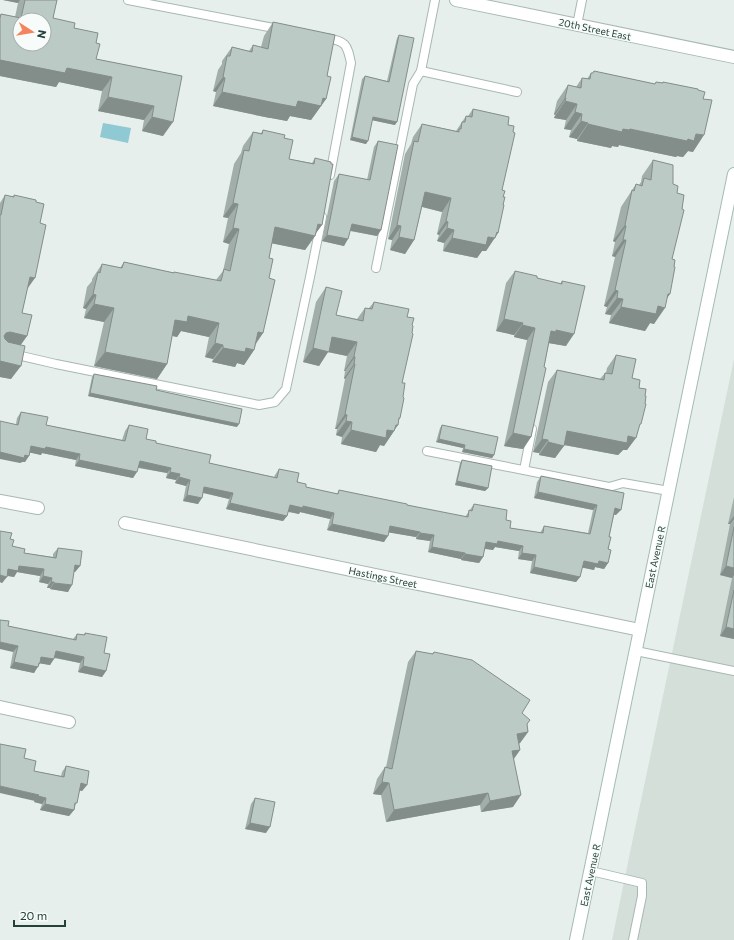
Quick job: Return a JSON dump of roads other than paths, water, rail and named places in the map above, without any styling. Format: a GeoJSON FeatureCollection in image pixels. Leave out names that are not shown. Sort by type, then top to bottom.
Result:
{"type":"FeatureCollection","features":[{"type":"Feature","properties":{"kind":"street","name":"20th Street East"},"geometry":{"type":"LineString","coordinates":[[456,0],[473,2],[576,25],[734,57]]}},
{"type":"Feature","properties":{"kind":"street","name":"East Avenue R"},"geometry":{"type":"LineString","coordinates":[[576,940],[734,174]]}},
{"type":"Feature","properties":{"kind":"street"},"geometry":{"type":"LineString","coordinates":[[0,500],[38,508]]}},
{"type":"Feature","properties":{"kind":"street","name":"Hastings Street"},"geometry":{"type":"LineString","coordinates":[[125,523],[640,630]]}},
{"type":"Feature","properties":{"kind":"street"},"geometry":{"type":"LineString","coordinates":[[0,707],[69,722]]}},
{"type":"Feature","properties":{"kind":"lane"},"geometry":{"type":"LineString","coordinates":[[128,0],[153,2],[283,30]]}},
{"type":"Feature","properties":{"kind":"lane"},"geometry":{"type":"LineString","coordinates":[[376,268],[414,84],[421,71],[435,0]]}},
{"type":"Feature","properties":{"kind":"lane"},"geometry":{"type":"LineString","coordinates":[[576,25],[582,0]]}},
{"type":"Feature","properties":{"kind":"lane"},"geometry":{"type":"LineString","coordinates":[[314,36],[338,40],[348,48],[351,63],[328,184]]}},
{"type":"Feature","properties":{"kind":"lane"},"geometry":{"type":"LineString","coordinates":[[421,71],[517,92]]}},
{"type":"Feature","properties":{"kind":"lane"},"geometry":{"type":"LineString","coordinates":[[0,351],[64,366],[259,404],[275,402],[286,389],[324,208]]}},
{"type":"Feature","properties":{"kind":"lane"},"geometry":{"type":"LineString","coordinates":[[524,470],[533,425]]}},
{"type":"Feature","properties":{"kind":"lane"},"geometry":{"type":"LineString","coordinates":[[428,451],[609,487],[623,483],[669,491]]}},
{"type":"Feature","properties":{"kind":"lane"},"geometry":{"type":"LineString","coordinates":[[636,651],[734,671]]}},
{"type":"Feature","properties":{"kind":"lane"},"geometry":{"type":"LineString","coordinates":[[590,871],[642,883],[642,896],[633,940]]}},
{"type":"Feature","properties":{"kind":"water"},"geometry":{"type":"Polygon","coordinates":[[[103,123],[131,128],[128,143],[100,137],[103,123]]]}}]}
